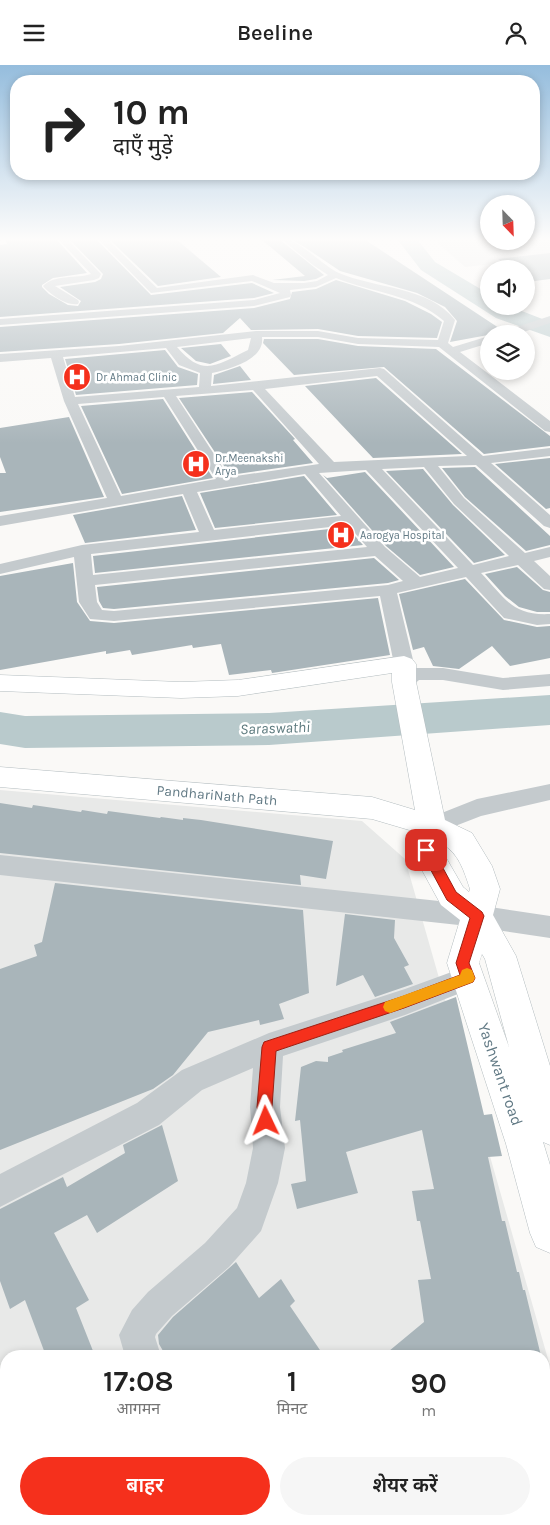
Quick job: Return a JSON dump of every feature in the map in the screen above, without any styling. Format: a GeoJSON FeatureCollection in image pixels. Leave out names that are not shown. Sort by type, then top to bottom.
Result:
{"type":"FeatureCollection","features":[{"type":"Feature","properties":{"kind":"main road"},"geometry":{"type":"LineString","coordinates":[[0,683],[181,690],[238,688],[404,673],[432,826],[426,850],[452,896],[477,916],[500,956],[550,1126]]}},
{"type":"Feature","properties":{"kind":"main road","name":"PandhariNath Path"},"geometry":{"type":"LineString","coordinates":[[0,777],[372,808],[432,826]]}},
{"type":"Feature","properties":{"kind":"main road","name":"Yashwant road"},"geometry":{"type":"LineString","coordinates":[[477,916],[463,963],[525,1144],[550,1233]]}},
{"type":"Feature","properties":{"kind":"street"},"geometry":{"type":"LineString","coordinates":[[0,322],[73,316],[140,316],[259,307]]}},
{"type":"Feature","properties":{"kind":"street"},"geometry":{"type":"LineString","coordinates":[[433,307],[450,320],[447,348]]}},
{"type":"Feature","properties":{"kind":"street"},"geometry":{"type":"LineString","coordinates":[[73,316],[78,353]]}},
{"type":"Feature","properties":{"kind":"street"},"geometry":{"type":"LineString","coordinates":[[532,325],[550,319]]}},
{"type":"Feature","properties":{"kind":"street"},"geometry":{"type":"LineString","coordinates":[[269,323],[277,334]]}},
{"type":"Feature","properties":{"kind":"street"},"geometry":{"type":"LineString","coordinates":[[0,358],[78,353],[146,342],[168,343],[256,334],[318,334],[358,341],[398,341],[447,348],[480,341]]}},
{"type":"Feature","properties":{"kind":"street"},"geometry":{"type":"LineString","coordinates":[[168,343],[183,362],[206,371],[224,367],[253,352],[257,342],[256,334]]}},
{"type":"Feature","properties":{"kind":"street"},"geometry":{"type":"LineString","coordinates":[[447,348],[550,428]]}},
{"type":"Feature","properties":{"kind":"street"},"geometry":{"type":"LineString","coordinates":[[56,355],[70,401],[116,502]]}},
{"type":"Feature","properties":{"kind":"street"},"geometry":{"type":"LineString","coordinates":[[205,390],[206,371]]}},
{"type":"Feature","properties":{"kind":"street"},"geometry":{"type":"LineString","coordinates":[[70,401],[256,386],[380,372],[550,523]]}},
{"type":"Feature","properties":{"kind":"street"},"geometry":{"type":"LineString","coordinates":[[256,386],[330,467]]}},
{"type":"Feature","properties":{"kind":"street"},"geometry":{"type":"LineString","coordinates":[[168,394],[226,483]]}},
{"type":"Feature","properties":{"kind":"street"},"geometry":{"type":"LineString","coordinates":[[0,521],[308,469],[481,460],[550,452]]}},
{"type":"Feature","properties":{"kind":"street"},"geometry":{"type":"LineString","coordinates":[[428,463],[459,501],[523,558],[550,585]]}},
{"type":"Feature","properties":{"kind":"street"},"geometry":{"type":"LineString","coordinates":[[371,466],[510,614],[537,620],[550,619]]}},
{"type":"Feature","properties":{"kind":"street"},"geometry":{"type":"LineString","coordinates":[[308,469],[379,551],[417,584]]}},
{"type":"Feature","properties":{"kind":"street"},"geometry":{"type":"LineString","coordinates":[[188,489],[208,535]]}},
{"type":"Feature","properties":{"kind":"street"},"geometry":{"type":"LineString","coordinates":[[0,569],[82,550],[351,520]]}},
{"type":"Feature","properties":{"kind":"street"},"geometry":{"type":"LineString","coordinates":[[82,550],[88,602],[96,615],[114,616],[388,590],[550,553]]}},
{"type":"Feature","properties":{"kind":"street"},"geometry":{"type":"LineString","coordinates":[[85,581],[379,551]]}},
{"type":"Feature","properties":{"kind":"street"},"geometry":{"type":"LineString","coordinates":[[388,590],[404,673],[443,674],[466,679],[504,683],[550,681]]}},
{"type":"Feature","properties":{"kind":"street"},"geometry":{"type":"LineString","coordinates":[[432,826],[477,808],[550,791]]}},
{"type":"Feature","properties":{"kind":"street"},"geometry":{"type":"LineString","coordinates":[[0,865],[477,916],[550,927]]}},
{"type":"Feature","properties":{"kind":"street"},"geometry":{"type":"LineString","coordinates":[[0,1191],[148,1114],[192,1079],[269,1047],[404,1002],[468,978]]}},
{"type":"Feature","properties":{"kind":"street"},"geometry":{"type":"LineString","coordinates":[[142,1350],[137,1335],[144,1322],[160,1304],[217,1255],[250,1219],[262,1183],[269,1148],[265,1107],[269,1047]]}},
{"type":"Feature","properties":{"kind":"shaded area"},"geometry":{"type":"Polygon","coordinates":[[[0,790],[362,821],[405,859],[545,1350],[0,1350],[0,790]]]}},
{"type":"Feature","properties":{"kind":"building"},"geometry":{"type":"Polygon","coordinates":[[[0,307],[132,307],[0,317],[0,307]]]}},
{"type":"Feature","properties":{"kind":"building"},"geometry":{"type":"Polygon","coordinates":[[[417,307],[442,322],[437,338],[358,336],[318,329],[251,330],[240,318],[223,333],[119,344],[0,352],[0,327],[254,308],[417,307]]]}},
{"type":"Feature","properties":{"kind":"building"},"geometry":{"type":"Polygon","coordinates":[[[445,307],[467,307],[494,325],[480,325],[480,336],[450,342],[457,321],[445,307]]]}},
{"type":"Feature","properties":{"kind":"building"},"geometry":{"type":"Polygon","coordinates":[[[264,339],[318,339],[358,346],[436,349],[550,436],[550,446],[484,454],[384,367],[294,375],[263,343],[264,339]]]}},
{"type":"Feature","properties":{"kind":"building"},"geometry":{"type":"Polygon","coordinates":[[[221,344],[231,356],[210,364],[196,361],[181,348],[221,344]]]}},
{"type":"Feature","properties":{"kind":"building"},"geometry":{"type":"Polygon","coordinates":[[[165,350],[178,367],[198,374],[197,385],[76,395],[65,359],[165,350]]]}},
{"type":"Feature","properties":{"kind":"building"},"geometry":{"type":"Polygon","coordinates":[[[240,366],[251,380],[213,384],[214,375],[240,366]]]}},
{"type":"Feature","properties":{"kind":"building"},"geometry":{"type":"Polygon","coordinates":[[[376,378],[462,454],[373,458],[305,386],[376,378]]]}},
{"type":"Feature","properties":{"kind":"building"},"geometry":{"type":"Polygon","coordinates":[[[252,392],[295,439],[293,440],[313,463],[230,475],[179,398],[252,392]]]}},
{"type":"Feature","properties":{"kind":"building"},"geometry":{"type":"Polygon","coordinates":[[[163,399],[213,478],[122,494],[81,406],[163,399]]]}},
{"type":"Feature","properties":{"kind":"building"},"geometry":{"type":"Polygon","coordinates":[[[69,417],[104,497],[0,512],[0,473],[6,473],[0,457],[0,428],[69,417]]]}},
{"type":"Feature","properties":{"kind":"building"},"geometry":{"type":"Polygon","coordinates":[[[550,458],[550,508],[546,509],[495,464],[550,458]]]}},
{"type":"Feature","properties":{"kind":"building"},"geometry":{"type":"Polygon","coordinates":[[[475,467],[550,536],[550,545],[526,551],[465,497],[442,468],[475,467]]]}},
{"type":"Feature","properties":{"kind":"building"},"geometry":{"type":"Polygon","coordinates":[[[423,469],[453,505],[505,555],[474,563],[386,471],[423,469]]]}},
{"type":"Feature","properties":{"kind":"building"},"geometry":{"type":"Polygon","coordinates":[[[365,472],[454,567],[420,575],[386,546],[323,475],[327,478],[365,472]]]}},
{"type":"Feature","properties":{"kind":"building"},"geometry":{"type":"Polygon","coordinates":[[[304,476],[337,515],[215,528],[200,493],[304,476]]]}},
{"type":"Feature","properties":{"kind":"building"},"geometry":{"type":"Polygon","coordinates":[[[182,496],[196,530],[85,543],[73,515],[182,496]]]}},
{"type":"Feature","properties":{"kind":"building"},"geometry":{"type":"Polygon","coordinates":[[[347,527],[363,545],[95,573],[93,556],[347,527]]]}},
{"type":"Feature","properties":{"kind":"building"},"geometry":{"type":"Polygon","coordinates":[[[374,558],[399,580],[388,583],[114,609],[103,608],[99,601],[97,587],[374,558]]]}},
{"type":"Feature","properties":{"kind":"building"},"geometry":{"type":"Polygon","coordinates":[[[73,563],[77,602],[90,621],[114,623],[378,598],[390,655],[272,673],[271,670],[229,675],[221,644],[193,648],[192,645],[132,655],[130,650],[106,654],[106,651],[0,670],[0,576],[73,563]]]}},
{"type":"Feature","properties":{"kind":"building"},"geometry":{"type":"Polygon","coordinates":[[[517,567],[543,590],[550,592],[550,612],[537,612],[519,607],[505,596],[485,574],[517,567]]]}},
{"type":"Feature","properties":{"kind":"building"},"geometry":{"type":"Polygon","coordinates":[[[465,579],[504,620],[537,627],[550,626],[550,658],[510,666],[492,646],[459,669],[433,666],[424,647],[413,650],[399,594],[465,579]]]}},
{"type":"Feature","properties":{"kind":"building"},"geometry":{"type":"Polygon","coordinates":[[[0,803],[32,808],[33,805],[81,812],[82,810],[107,814],[108,811],[160,818],[201,820],[333,841],[326,879],[300,875],[301,885],[0,853],[0,803]]]}},
{"type":"Feature","properties":{"kind":"building"},"geometry":{"type":"Polygon","coordinates":[[[55,883],[303,910],[309,993],[279,1004],[284,1019],[260,1025],[259,1020],[208,1032],[173,1075],[153,1089],[0,1150],[0,969],[37,956],[34,945],[42,942],[55,883]]]}},
{"type":"Feature","properties":{"kind":"building"},"geometry":{"type":"Polygon","coordinates":[[[345,914],[395,920],[394,938],[409,965],[404,967],[413,984],[375,997],[363,975],[336,986],[345,914]]]}},
{"type":"Feature","properties":{"kind":"building"},"geometry":{"type":"Polygon","coordinates":[[[456,997],[484,1115],[492,1114],[502,1156],[488,1157],[502,1221],[505,1221],[517,1272],[519,1272],[523,1290],[525,1290],[540,1350],[390,1350],[424,1322],[418,1280],[431,1279],[412,1191],[434,1189],[422,1130],[346,1152],[358,1193],[297,1209],[291,1184],[306,1181],[300,1120],[295,1121],[301,1067],[316,1061],[328,1062],[328,1057],[343,1052],[342,1050],[396,1033],[390,1022],[456,997]]]}},
{"type":"Feature","properties":{"kind":"building"},"geometry":{"type":"Polygon","coordinates":[[[162,1125],[178,1181],[97,1233],[87,1215],[54,1233],[89,1300],[76,1308],[93,1350],[44,1350],[25,1300],[10,1309],[0,1281],[0,1209],[63,1177],[67,1187],[125,1153],[123,1145],[162,1125]]]}},
{"type":"Feature","properties":{"kind":"building"},"geometry":{"type":"Polygon","coordinates":[[[236,1262],[259,1298],[281,1279],[295,1301],[290,1306],[320,1350],[162,1350],[159,1344],[158,1335],[173,1317],[236,1262]]]}},
{"type":"Feature","properties":{"kind":"waterway","name":"Saraswathi"},"geometry":{"type":"LineString","coordinates":[[509,315],[550,330]]}},
{"type":"Feature","properties":{"kind":"waterway","name":"Saraswathi"},"geometry":{"type":"LineString","coordinates":[[0,728],[25,732],[269,729],[550,710]]}},
{"type":"Feature","properties":{"kind":"slow traffic"},"geometry":{"type":"LineString","coordinates":[[390,1007],[468,978],[467,975]]}},
{"type":"Feature","properties":{"kind":"place","name":"Dr Ahmad Clinic"},"geometry":{"type":"Point","coordinates":[77,377]}},
{"type":"Feature","properties":{"kind":"place","name":"Dr.Meenakshi Arya"},"geometry":{"type":"Point","coordinates":[196,464]}},
{"type":"Feature","properties":{"kind":"place","name":"Aarogya Hospital"},"geometry":{"type":"Point","coordinates":[341,535]}},
{"type":"Feature","properties":{"kind":"route"},"geometry":{"type":"LineString","coordinates":[[266,1121],[265,1107],[269,1047],[404,1002],[468,978],[463,963],[477,916],[452,896],[426,850]]}}]}
